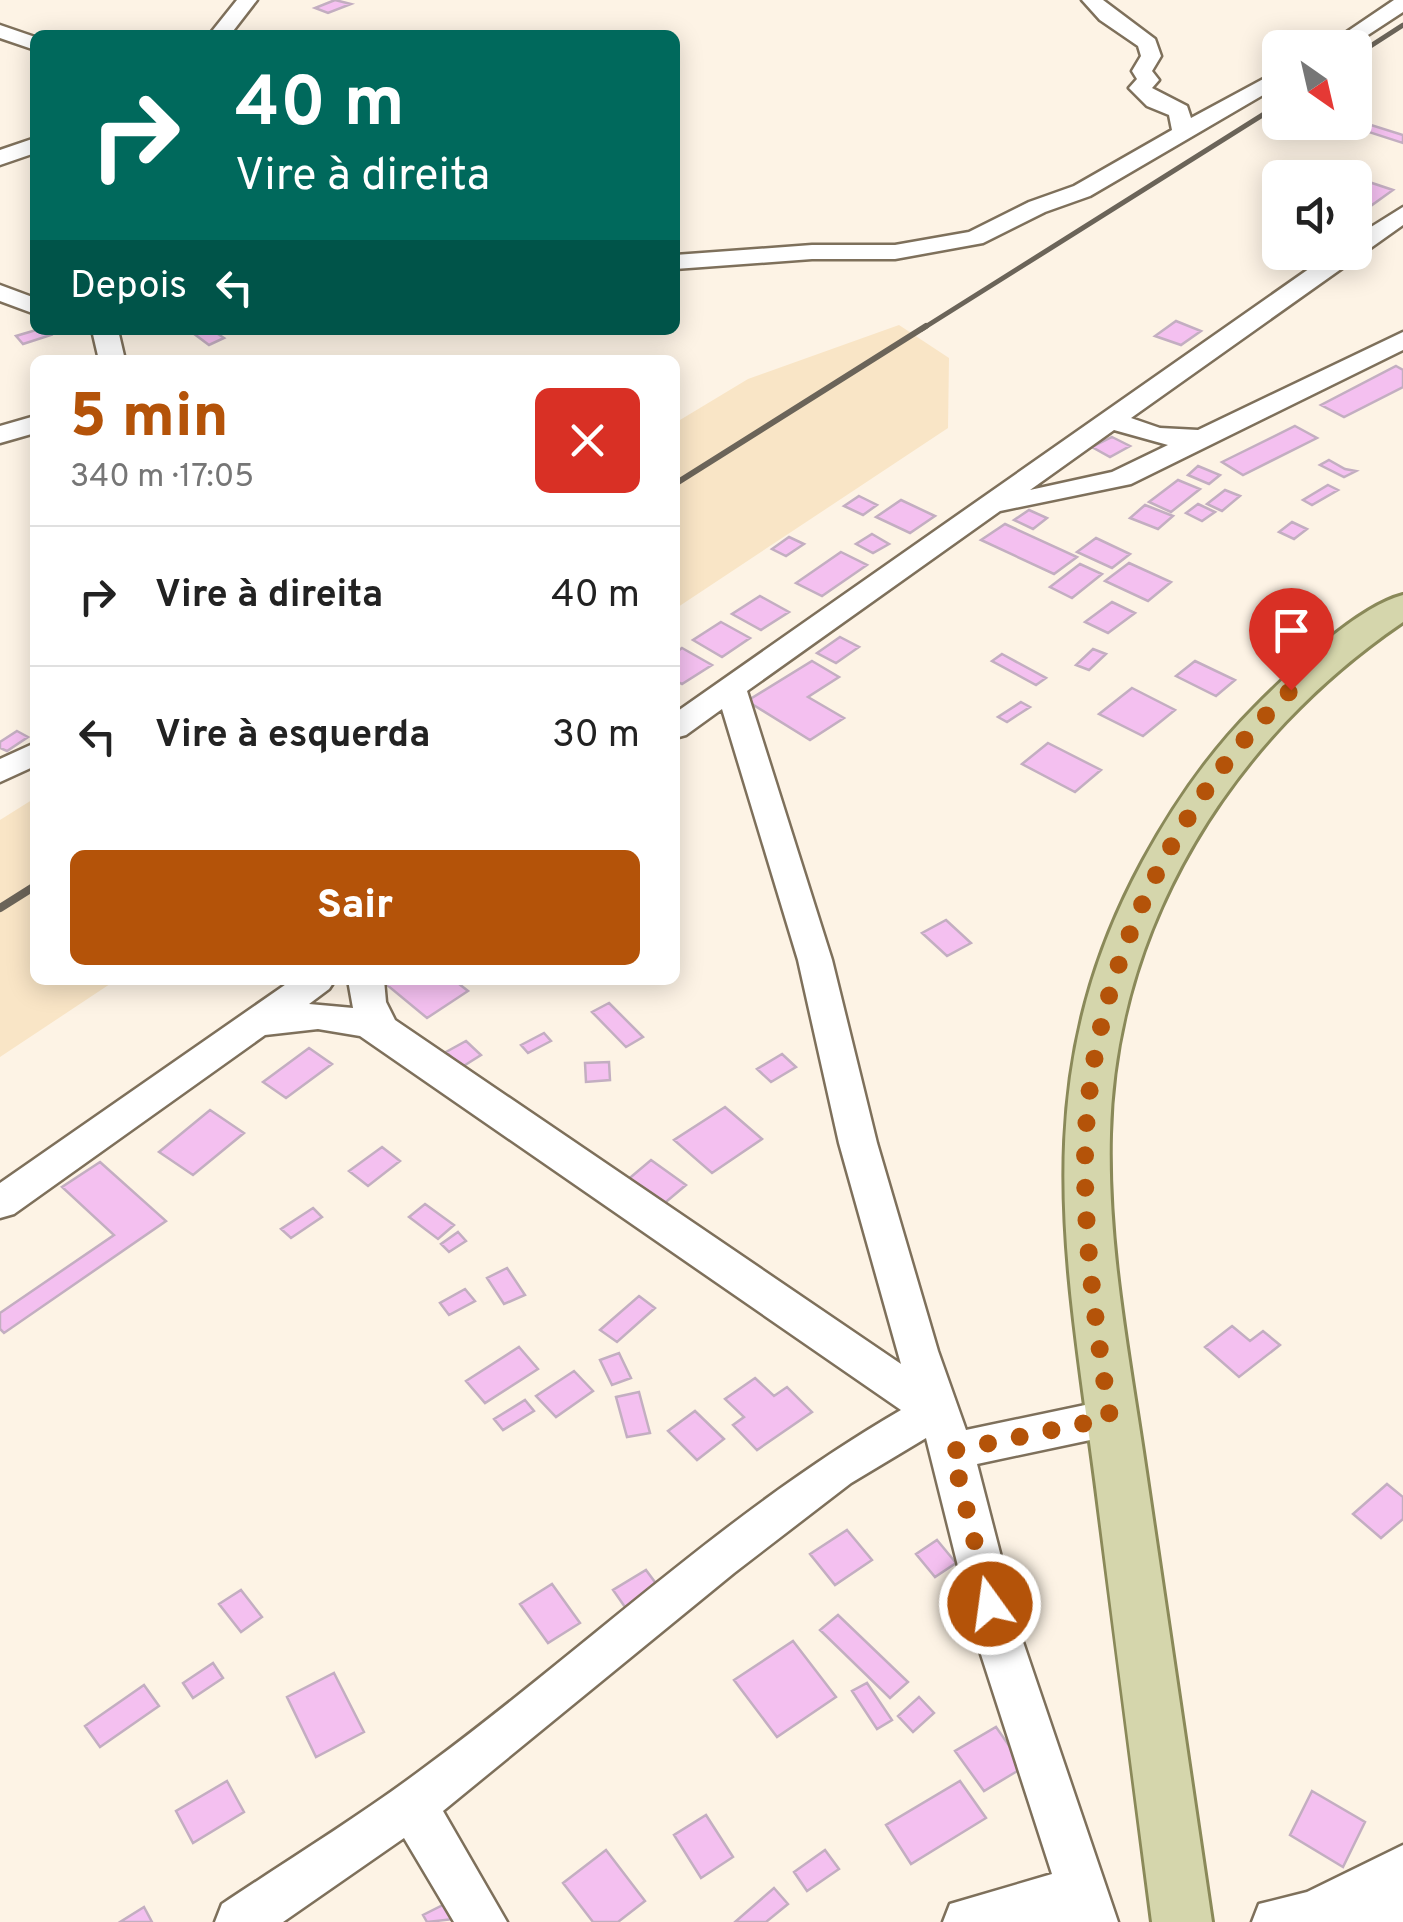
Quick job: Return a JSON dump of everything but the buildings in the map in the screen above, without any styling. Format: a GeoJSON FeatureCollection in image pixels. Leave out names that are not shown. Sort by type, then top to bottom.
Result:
{"type":"FeatureCollection","features":[{"type":"Feature","properties":{"kind":"main road"},"geometry":{"type":"LineString","coordinates":[[1182,1922],[1090,1255],[1085,1165],[1103,1014],[1139,912],[1180,829],[1266,713],[1315,666],[1403,606]]}},
{"type":"Feature","properties":{"kind":"street"},"geometry":{"type":"LineString","coordinates":[[223,30],[246,0]]}},
{"type":"Feature","properties":{"kind":"street"},"geometry":{"type":"LineString","coordinates":[[1092,0],[1106,16],[1148,43],[1151,56],[1142,71],[1148,80],[1140,88],[1155,101],[1178,111],[1183,130]]}},
{"type":"Feature","properties":{"kind":"street"},"geometry":{"type":"LineString","coordinates":[[1361,30],[1403,3]]}},
{"type":"Feature","properties":{"kind":"street"},"geometry":{"type":"LineString","coordinates":[[0,31],[30,42]]}},
{"type":"Feature","properties":{"kind":"street"},"geometry":{"type":"LineString","coordinates":[[680,262],[812,252],[896,252],[975,238],[1037,207],[1082,191],[1262,86]]}},
{"type":"Feature","properties":{"kind":"street"},"geometry":{"type":"LineString","coordinates":[[0,158],[30,147]]}},
{"type":"Feature","properties":{"kind":"street"},"geometry":{"type":"LineString","coordinates":[[1372,237],[1402,217]]}},
{"type":"Feature","properties":{"kind":"street"},"geometry":{"type":"LineString","coordinates":[[1372,246],[1403,244]]}},
{"type":"Feature","properties":{"kind":"street"},"geometry":{"type":"LineString","coordinates":[[680,724],[1324,270]]}},
{"type":"Feature","properties":{"kind":"street"},"geometry":{"type":"LineString","coordinates":[[0,292],[30,305]]}},
{"type":"Feature","properties":{"kind":"street"},"geometry":{"type":"LineString","coordinates":[[987,508],[1121,478],[1403,340]]}},
{"type":"Feature","properties":{"kind":"street"},"geometry":{"type":"LineString","coordinates":[[1111,420],[1157,436],[1208,438]]}},
{"type":"Feature","properties":{"kind":"street"},"geometry":{"type":"LineString","coordinates":[[0,435],[30,426]]}},
{"type":"Feature","properties":{"kind":"street"},"geometry":{"type":"LineString","coordinates":[[731,688],[816,960],[858,1143],[944,1431],[1000,1642],[1088,1907],[968,1922]]}},
{"type":"Feature","properties":{"kind":"street"},"geometry":{"type":"LineString","coordinates":[[0,772],[30,757]]}},
{"type":"Feature","properties":{"kind":"street"},"geometry":{"type":"LineString","coordinates":[[0,1203],[310,985]]}},
{"type":"Feature","properties":{"kind":"street"},"geometry":{"type":"LineString","coordinates":[[366,985],[368,1002],[381,1029]]}},
{"type":"Feature","properties":{"kind":"street"},"geometry":{"type":"LineString","coordinates":[[254,1024],[303,1014],[349,1018],[381,1029],[944,1431]]}},
{"type":"Feature","properties":{"kind":"street"},"geometry":{"type":"LineString","coordinates":[[240,1922],[412,1805],[822,1481],[944,1431],[1110,1418]]}},
{"type":"Feature","properties":{"kind":"street"},"geometry":{"type":"LineString","coordinates":[[412,1805],[482,1922]]}},
{"type":"Feature","properties":{"kind":"street"},"geometry":{"type":"LineString","coordinates":[[1294,1919],[1403,1870]]}},
{"type":"Feature","properties":{"kind":"street"},"geometry":{"type":"LineString","coordinates":[[1294,1919],[1334,1903],[1403,1903]]}},
{"type":"Feature","properties":{"kind":"shaded area"},"geometry":{"type":"Polygon","coordinates":[[[899,325],[949,358],[948,428],[680,606],[680,420],[748,379],[899,325]]]}},
{"type":"Feature","properties":{"kind":"shaded area"},"geometry":{"type":"Polygon","coordinates":[[[30,801],[30,985],[108,985],[0,1057],[0,820],[30,801]]]}},
{"type":"Feature","properties":{"kind":"railway"},"geometry":{"type":"LineString","coordinates":[[1372,45],[1403,25]]}},
{"type":"Feature","properties":{"kind":"railway"},"geometry":{"type":"LineString","coordinates":[[922,329],[1262,115]]}},
{"type":"Feature","properties":{"kind":"railway"},"geometry":{"type":"LineString","coordinates":[[680,481],[926,326]]}},
{"type":"Feature","properties":{"kind":"railway"},"geometry":{"type":"LineString","coordinates":[[0,908],[30,889]]}},
{"type":"Feature","properties":{"kind":"route"},"geometry":{"type":"LineString","coordinates":[[990,1604],[952,1451],[1110,1418],[1090,1255],[1085,1165],[1103,1014],[1139,912],[1180,829],[1266,713],[1291,690]]}}]}
